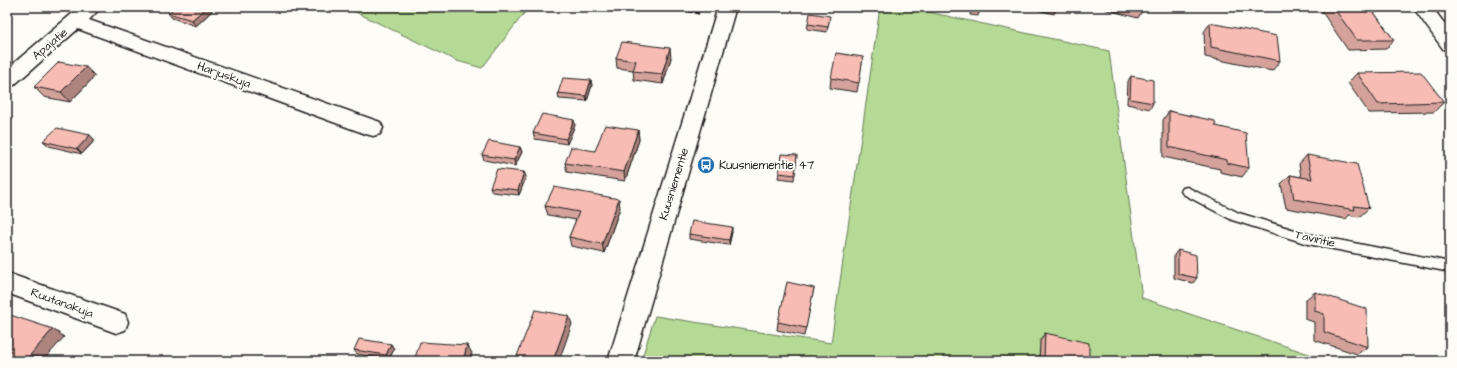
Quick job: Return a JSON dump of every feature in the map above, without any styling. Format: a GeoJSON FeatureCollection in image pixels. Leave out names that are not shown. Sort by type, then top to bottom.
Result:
{"type":"FeatureCollection","features":[{"type":"Feature","properties":{"kind":"street","name":"Apajatie"},"geometry":{"type":"LineString","coordinates":[[7,80],[92,7]]}},
{"type":"Feature","properties":{"kind":"street"},"geometry":{"type":"LineString","coordinates":[[1422,7],[1450,44]]}},
{"type":"Feature","properties":{"kind":"street","name":"Kuusniementie"},"geometry":{"type":"LineString","coordinates":[[621,361],[725,13]]}},
{"type":"Feature","properties":{"kind":"street","name":"Harjuskuja"},"geometry":{"type":"LineString","coordinates":[[76,22],[373,128]]}},
{"type":"Feature","properties":{"kind":"street","name":"Ruutanakuja"},"geometry":{"type":"LineString","coordinates":[[7,283],[116,322]]}},
{"type":"Feature","properties":{"kind":"lane","name":"Tavintie"},"geometry":{"type":"LineString","coordinates":[[1187,191],[1236,217],[1308,239],[1450,267]]}},
{"type":"Feature","properties":{"kind":"path"},"geometry":{"type":"LineString","coordinates":[[675,7],[725,13]]}},
{"type":"Feature","properties":{"kind":"green space"},"geometry":{"type":"Polygon","coordinates":[[[345,7],[529,7],[482,68],[457,61],[345,7]]]}},
{"type":"Feature","properties":{"kind":"green space"},"geometry":{"type":"Polygon","coordinates":[[[880,7],[905,7],[1109,51],[1142,298],[1330,361],[641,361],[655,316],[831,343],[880,7]]]}},
{"type":"Feature","properties":{"kind":"building"},"geometry":{"type":"Polygon","coordinates":[[[175,7],[207,7],[192,20],[168,13],[175,7]]]}},
{"type":"Feature","properties":{"kind":"building"},"geometry":{"type":"Polygon","coordinates":[[[972,7],[981,7],[980,11],[971,9],[972,7]]]}},
{"type":"Feature","properties":{"kind":"building"},"geometry":{"type":"Polygon","coordinates":[[[1333,7],[1370,7],[1394,40],[1357,40],[1333,7]]]}},
{"type":"Feature","properties":{"kind":"building"},"geometry":{"type":"Polygon","coordinates":[[[810,13],[830,16],[828,27],[808,24],[810,13]]]}},
{"type":"Feature","properties":{"kind":"building"},"geometry":{"type":"Polygon","coordinates":[[[1210,23],[1277,36],[1280,61],[1211,47],[1210,23]]]}},
{"type":"Feature","properties":{"kind":"building"},"geometry":{"type":"Polygon","coordinates":[[[622,42],[670,48],[662,74],[633,71],[636,61],[616,58],[622,42]]]}},
{"type":"Feature","properties":{"kind":"building"},"geometry":{"type":"Polygon","coordinates":[[[836,53],[863,57],[859,83],[831,78],[836,53]]]}},
{"type":"Feature","properties":{"kind":"building"},"geometry":{"type":"Polygon","coordinates":[[[59,62],[86,67],[61,92],[34,87],[59,62]]]}},
{"type":"Feature","properties":{"kind":"building"},"geometry":{"type":"Polygon","coordinates":[[[1421,72],[1444,102],[1378,104],[1357,73],[1421,72]]]}},
{"type":"Feature","properties":{"kind":"building"},"geometry":{"type":"Polygon","coordinates":[[[1131,76],[1153,80],[1153,103],[1130,99],[1131,76]]]}},
{"type":"Feature","properties":{"kind":"building"},"geometry":{"type":"Polygon","coordinates":[[[563,78],[591,80],[586,96],[558,93],[563,78]]]}},
{"type":"Feature","properties":{"kind":"building"},"geometry":{"type":"Polygon","coordinates":[[[1169,111],[1215,121],[1216,126],[1246,133],[1249,168],[1227,163],[1227,160],[1169,147],[1169,111]]]}},
{"type":"Feature","properties":{"kind":"building"},"geometry":{"type":"Polygon","coordinates":[[[542,114],[574,120],[566,139],[533,133],[542,114]]]}},
{"type":"Feature","properties":{"kind":"building"},"geometry":{"type":"Polygon","coordinates":[[[605,125],[638,130],[624,172],[565,163],[571,147],[595,151],[605,125]]]}},
{"type":"Feature","properties":{"kind":"building"},"geometry":{"type":"Polygon","coordinates":[[[57,128],[90,135],[77,149],[43,141],[57,128]]]}},
{"type":"Feature","properties":{"kind":"building"},"geometry":{"type":"Polygon","coordinates":[[[489,141],[520,147],[514,160],[482,155],[489,141]]]}},
{"type":"Feature","properties":{"kind":"building"},"geometry":{"type":"Polygon","coordinates":[[[781,154],[797,155],[795,175],[779,173],[781,154]]]}},
{"type":"Feature","properties":{"kind":"building"},"geometry":{"type":"Polygon","coordinates":[[[1307,155],[1357,164],[1369,208],[1354,206],[1355,210],[1294,199],[1290,175],[1312,179],[1307,155]]]}},
{"type":"Feature","properties":{"kind":"building"},"geometry":{"type":"Polygon","coordinates":[[[497,169],[524,172],[518,190],[490,187],[497,169]]]}},
{"type":"Feature","properties":{"kind":"building"},"geometry":{"type":"Polygon","coordinates":[[[554,187],[619,199],[602,244],[569,237],[579,212],[545,206],[554,187]]]}},
{"type":"Feature","properties":{"kind":"building"},"geometry":{"type":"Polygon","coordinates":[[[692,221],[732,227],[729,240],[689,234],[692,221]]]}},
{"type":"Feature","properties":{"kind":"building"},"geometry":{"type":"Polygon","coordinates":[[[1178,250],[1196,255],[1197,278],[1178,274],[1178,250]]]}},
{"type":"Feature","properties":{"kind":"building"},"geometry":{"type":"Polygon","coordinates":[[[787,282],[814,288],[806,328],[778,322],[787,282]]]}},
{"type":"Feature","properties":{"kind":"building"},"geometry":{"type":"Polygon","coordinates":[[[1315,292],[1367,309],[1368,347],[1324,332],[1324,314],[1315,311],[1315,292]]]}},
{"type":"Feature","properties":{"kind":"building"},"geometry":{"type":"Polygon","coordinates":[[[535,310],[569,316],[553,361],[515,361],[535,310]]]}},
{"type":"Feature","properties":{"kind":"building"},"geometry":{"type":"Polygon","coordinates":[[[7,314],[53,329],[25,361],[7,361],[7,314]]]}},
{"type":"Feature","properties":{"kind":"building"},"geometry":{"type":"Polygon","coordinates":[[[1045,333],[1089,343],[1089,361],[1044,360],[1045,333]]]}},
{"type":"Feature","properties":{"kind":"building"},"geometry":{"type":"Polygon","coordinates":[[[359,339],[391,344],[386,355],[354,350],[359,339]]]}},
{"type":"Feature","properties":{"kind":"building"},"geometry":{"type":"Polygon","coordinates":[[[420,342],[467,345],[463,361],[414,361],[420,342]]]}},
{"type":"Feature","properties":{"kind":"place","name":"Kuusniementie 47"},"geometry":{"type":"Point","coordinates":[706,165]}}]}
